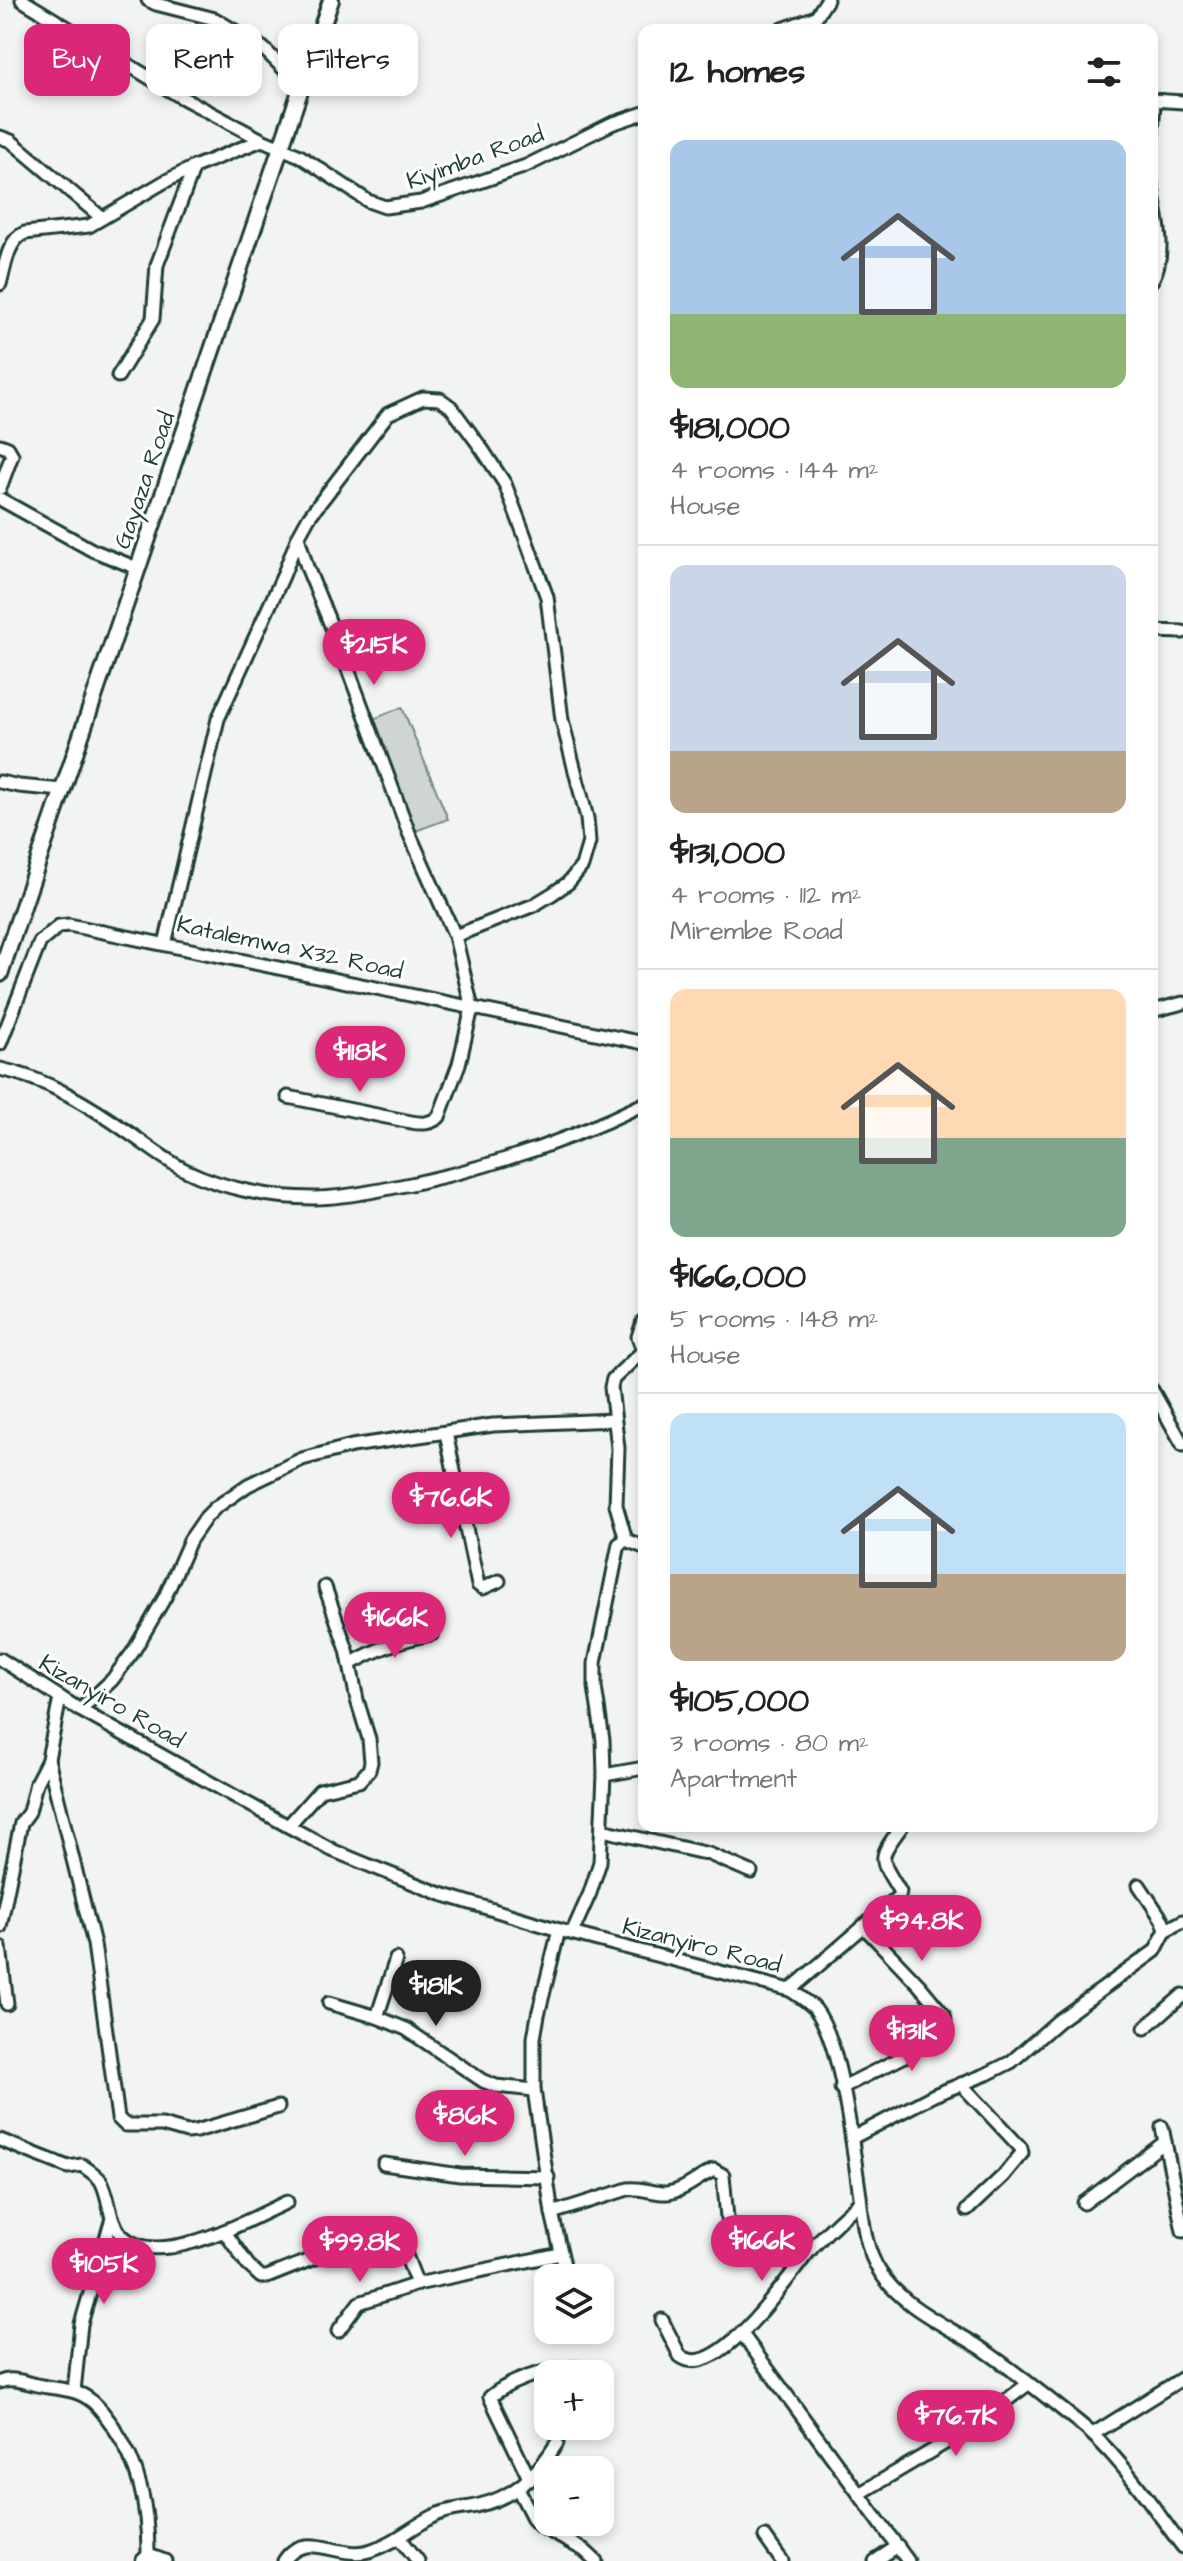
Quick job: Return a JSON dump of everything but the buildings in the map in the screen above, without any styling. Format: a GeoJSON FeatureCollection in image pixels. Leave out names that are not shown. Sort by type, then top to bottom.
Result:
{"type":"FeatureCollection","features":[{"type":"Feature","properties":{"kind":"main road","name":"Gayaza Road"},"geometry":{"type":"LineString","coordinates":[[323,24],[331,0]]}},
{"type":"Feature","properties":{"kind":"main road","name":"Gayaza Road"},"geometry":{"type":"LineString","coordinates":[[1,970],[299,96]]}},
{"type":"Feature","properties":{"kind":"street","name":"Kiyimba Road"},"geometry":{"type":"LineString","coordinates":[[22,0],[133,69],[262,140],[300,156],[368,201],[385,207],[421,202],[526,166],[611,124],[638,115]]}},
{"type":"Feature","properties":{"kind":"street"},"geometry":{"type":"LineString","coordinates":[[148,0],[215,19],[263,48],[278,63]]}},
{"type":"Feature","properties":{"kind":"street"},"geometry":{"type":"LineString","coordinates":[[797,24],[816,17],[827,0]]}},
{"type":"Feature","properties":{"kind":"street"},"geometry":{"type":"LineString","coordinates":[[1158,100],[1183,102]]}},
{"type":"Feature","properties":{"kind":"street"},"geometry":{"type":"LineString","coordinates":[[0,137],[11,141],[102,218]]}},
{"type":"Feature","properties":{"kind":"street"},"geometry":{"type":"LineString","coordinates":[[0,284],[17,236],[89,226],[194,167],[262,140]]}},
{"type":"Feature","properties":{"kind":"street"},"geometry":{"type":"LineString","coordinates":[[118,376],[153,319],[157,265],[194,167]]}},
{"type":"Feature","properties":{"kind":"street"},"geometry":{"type":"LineString","coordinates":[[1158,234],[1158,266]]}},
{"type":"Feature","properties":{"kind":"street"},"geometry":{"type":"LineString","coordinates":[[165,944],[218,719],[298,537],[309,517],[388,414],[423,398],[440,399],[451,407],[505,484],[515,509],[547,597],[562,720],[585,806],[589,842],[582,866],[568,883],[534,905],[455,936]]}},
{"type":"Feature","properties":{"kind":"street"},"geometry":{"type":"LineString","coordinates":[[0,445],[8,448],[12,455],[0,488]]}},
{"type":"Feature","properties":{"kind":"street"},"geometry":{"type":"LineString","coordinates":[[0,499],[92,550],[137,568]]}},
{"type":"Feature","properties":{"kind":"street"},"geometry":{"type":"LineString","coordinates":[[288,1097],[411,1122],[434,1122],[439,1117],[459,1064],[472,1008],[455,936],[409,833],[298,537]]}},
{"type":"Feature","properties":{"kind":"street"},"geometry":{"type":"LineString","coordinates":[[1158,631],[1183,632]]}},
{"type":"Feature","properties":{"kind":"street"},"geometry":{"type":"LineString","coordinates":[[0,782],[62,790]]}},
{"type":"Feature","properties":{"kind":"street","name":"Katalemwa X32 Road"},"geometry":{"type":"LineString","coordinates":[[0,1044],[37,950],[49,933],[59,926],[82,926],[638,1042]]}},
{"type":"Feature","properties":{"kind":"street"},"geometry":{"type":"LineString","coordinates":[[1158,1009],[1183,1003]]}},
{"type":"Feature","properties":{"kind":"street"},"geometry":{"type":"LineString","coordinates":[[0,1069],[36,1080],[79,1102],[194,1175],[253,1192],[295,1197],[317,1198],[425,1182],[550,1143],[638,1106]]}},
{"type":"Feature","properties":{"kind":"street"},"geometry":{"type":"LineString","coordinates":[[626,1540],[616,1505],[618,1448],[611,1387],[613,1379],[638,1356]]}},
{"type":"Feature","properties":{"kind":"street"},"geometry":{"type":"LineString","coordinates":[[1158,1401],[1183,1445]]}},
{"type":"Feature","properties":{"kind":"street"},"geometry":{"type":"LineString","coordinates":[[80,1710],[112,1680],[133,1652],[165,1597],[190,1540],[215,1508],[248,1485],[302,1459],[352,1446],[523,1422],[614,1420]]}},
{"type":"Feature","properties":{"kind":"street"},"geometry":{"type":"LineString","coordinates":[[446,1433],[478,1585],[483,1588],[499,1581]]}},
{"type":"Feature","properties":{"kind":"street"},"geometry":{"type":"LineString","coordinates":[[626,1540],[638,1545]]}},
{"type":"Feature","properties":{"kind":"street"},"geometry":{"type":"LineString","coordinates":[[572,1933],[598,1869],[604,1775],[603,1740],[595,1687],[596,1651],[619,1544],[626,1540]]}},
{"type":"Feature","properties":{"kind":"street"},"geometry":{"type":"LineString","coordinates":[[288,1826],[320,1790],[359,1781],[369,1770],[371,1762],[369,1739],[350,1664],[325,1587]]}},
{"type":"Feature","properties":{"kind":"street"},"geometry":{"type":"LineString","coordinates":[[350,1664],[383,1646],[432,1634]]}},
{"type":"Feature","properties":{"kind":"street","name":"Kizanyiro Road"},"geometry":{"type":"LineString","coordinates":[[0,1659],[80,1710],[334,1851],[441,1894],[559,1930],[790,1990],[814,2008],[825,2025],[833,2048],[852,2138],[869,2251],[880,2273],[921,2312],[982,2349],[1093,2434],[1183,2547]]}},
{"type":"Feature","properties":{"kind":"street"},"geometry":{"type":"LineString","coordinates":[[0,1927],[21,1823],[29,1812],[36,1783],[48,1759],[60,1698]]}},
{"type":"Feature","properties":{"kind":"street"},"geometry":{"type":"LineString","coordinates":[[48,1759],[94,1944],[118,2118],[125,2125],[162,2125],[187,2132],[278,2107]]}},
{"type":"Feature","properties":{"kind":"street"},"geometry":{"type":"LineString","coordinates":[[604,1775],[638,1769]]}},
{"type":"Feature","properties":{"kind":"street"},"geometry":{"type":"LineString","coordinates":[[602,1830],[709,1854],[751,1872]]}},
{"type":"Feature","properties":{"kind":"street"},"geometry":{"type":"LineString","coordinates":[[790,1990],[899,1896],[900,1892],[882,1856],[898,1832]]}},
{"type":"Feature","properties":{"kind":"street"},"geometry":{"type":"LineString","coordinates":[[1139,1885],[1166,1930]]}},
{"type":"Feature","properties":{"kind":"street"},"geometry":{"type":"LineString","coordinates":[[852,2138],[934,2095],[1011,2062],[1058,2021],[1155,1951],[1166,1930],[1183,1921]]}},
{"type":"Feature","properties":{"kind":"street"},"geometry":{"type":"LineString","coordinates":[[841,2088],[907,2055],[945,2020],[919,1985],[863,1926]]}},
{"type":"Feature","properties":{"kind":"street"},"geometry":{"type":"LineString","coordinates":[[559,1930],[534,2038],[534,2090],[552,2213],[563,2264]]}},
{"type":"Feature","properties":{"kind":"street"},"geometry":{"type":"LineString","coordinates":[[0,1947],[7,2004]]}},
{"type":"Feature","properties":{"kind":"street"},"geometry":{"type":"LineString","coordinates":[[377,2017],[396,1959]]}},
{"type":"Feature","properties":{"kind":"street"},"geometry":{"type":"LineString","coordinates":[[1145,2028],[1183,1995]]}},
{"type":"Feature","properties":{"kind":"street"},"geometry":{"type":"LineString","coordinates":[[329,2003],[406,2029],[483,2081],[496,2086],[534,2090]]}},
{"type":"Feature","properties":{"kind":"street"},"geometry":{"type":"LineString","coordinates":[[961,2084],[1021,2148],[1022,2153],[967,2210]]}},
{"type":"Feature","properties":{"kind":"street"},"geometry":{"type":"LineString","coordinates":[[1162,2127],[1183,2231]]}},
{"type":"Feature","properties":{"kind":"street"},"geometry":{"type":"LineString","coordinates":[[0,2140],[68,2167],[82,2165],[100,2179],[119,2232],[126,2239],[151,2248],[171,2247],[224,2231],[287,2202]]}},
{"type":"Feature","properties":{"kind":"street"},"geometry":{"type":"LineString","coordinates":[[1084,2203],[1165,2142]]}},
{"type":"Feature","properties":{"kind":"street"},"geometry":{"type":"LineString","coordinates":[[384,2164],[460,2175],[548,2177]]}},
{"type":"Feature","properties":{"kind":"street"},"geometry":{"type":"LineString","coordinates":[[552,2213],[628,2189],[668,2193],[683,2189],[714,2170],[723,2175],[728,2228]]}},
{"type":"Feature","properties":{"kind":"street"},"geometry":{"type":"LineString","coordinates":[[662,2320],[680,2356],[690,2361],[714,2353],[742,2334],[808,2252],[860,2202]]}},
{"type":"Feature","properties":{"kind":"street"},"geometry":{"type":"LineString","coordinates":[[74,2391],[81,2324],[112,2218]]}},
{"type":"Feature","properties":{"kind":"street"},"geometry":{"type":"LineString","coordinates":[[224,2231],[248,2265],[261,2277],[397,2232],[417,2284]]}},
{"type":"Feature","properties":{"kind":"street"},"geometry":{"type":"LineString","coordinates":[[338,2331],[359,2303],[417,2284],[560,2254]]}},
{"type":"Feature","properties":{"kind":"street"},"geometry":{"type":"LineString","coordinates":[[742,2334],[908,2561]]}},
{"type":"Feature","properties":{"kind":"street"},"geometry":{"type":"LineString","coordinates":[[530,2480],[490,2397],[534,2375]]}},
{"type":"Feature","properties":{"kind":"street"},"geometry":{"type":"LineString","coordinates":[[1093,2434],[1183,2378]]}},
{"type":"Feature","properties":{"kind":"street"},"geometry":{"type":"LineString","coordinates":[[0,2382],[11,2379],[74,2391],[89,2399],[104,2414],[131,2456],[143,2491],[148,2519],[145,2558],[165,2561]]}},
{"type":"Feature","properties":{"kind":"street"},"geometry":{"type":"LineString","coordinates":[[859,2494],[959,2436],[1028,2384]]}},
{"type":"Feature","properties":{"kind":"street"},"geometry":{"type":"LineString","coordinates":[[284,2561],[298,2547],[311,2545],[356,2554],[370,2551],[400,2538],[445,2511],[479,2505],[518,2489],[530,2480],[557,2443]]}},
{"type":"Feature","properties":{"kind":"street"},"geometry":{"type":"LineString","coordinates":[[518,2489],[540,2526],[584,2550],[596,2561]]}},
{"type":"Feature","properties":{"kind":"street"},"geometry":{"type":"LineString","coordinates":[[765,2537],[782,2561]]}},
{"type":"Feature","properties":{"kind":"street"},"geometry":{"type":"LineString","coordinates":[[400,2538],[418,2561]]}},
{"type":"Feature","properties":{"kind":"street"},"geometry":{"type":"LineString","coordinates":[[875,2561],[898,2546]]}},
{"type":"Feature","properties":{"kind":"shaded area"},"geometry":{"type":"Polygon","coordinates":[[[402,707],[448,819],[410,833],[369,721],[402,707]]]}}]}
